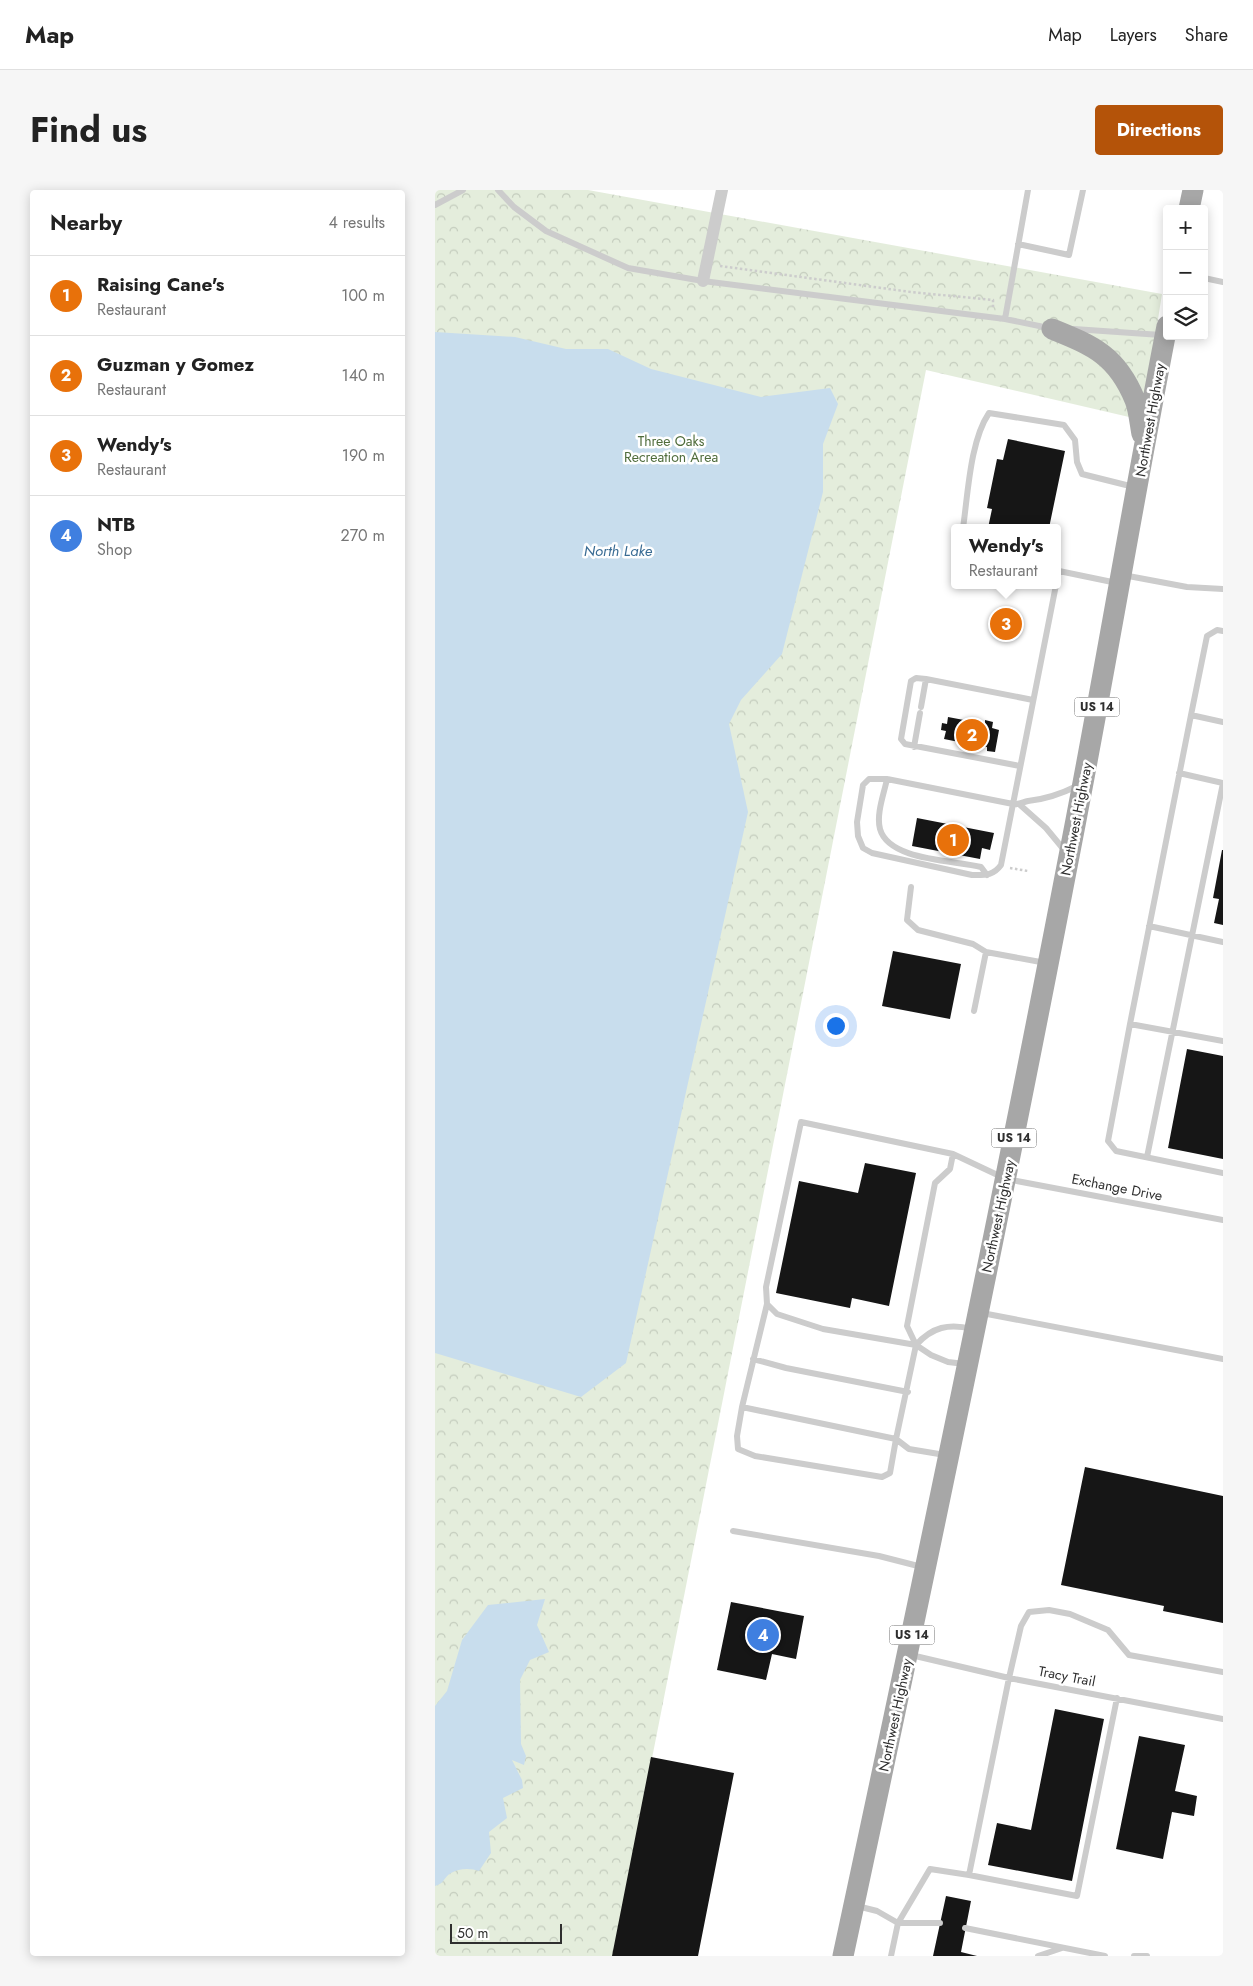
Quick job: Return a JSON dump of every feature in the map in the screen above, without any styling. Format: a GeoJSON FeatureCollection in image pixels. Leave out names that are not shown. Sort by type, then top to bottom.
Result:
{"type":"FeatureCollection","features":[{"type":"Feature","properties":{"kind":"main road"},"geometry":{"type":"LineString","coordinates":[[1190,205],[1193,190]]}},
{"type":"Feature","properties":{"kind":"main road"},"geometry":{"type":"LineString","coordinates":[[1053,329],[1087,343],[1115,364],[1136,401],[1144,449]]}},
{"type":"Feature","properties":{"kind":"main road","name":"Northwest Highway"},"geometry":{"type":"LineString","coordinates":[[843,1956],[908,1654],[1006,1179],[1083,784],[1164,340]]}},
{"type":"Feature","properties":{"kind":"street"},"geometry":{"type":"LineString","coordinates":[[703,281],[721,190]]}},
{"type":"Feature","properties":{"kind":"lane"},"geometry":{"type":"LineString","coordinates":[[435,205],[463,190]]}},
{"type":"Feature","properties":{"kind":"lane"},"geometry":{"type":"LineString","coordinates":[[498,190],[514,207],[546,231],[628,268],[703,281],[1005,319],[1053,329],[1163,330]]}},
{"type":"Feature","properties":{"kind":"lane"},"geometry":{"type":"LineString","coordinates":[[1005,319],[1028,190]]}},
{"type":"Feature","properties":{"kind":"lane"},"geometry":{"type":"LineString","coordinates":[[1018,244],[1069,255],[1083,190]]}},
{"type":"Feature","properties":{"kind":"lane"},"geometry":{"type":"LineString","coordinates":[[1208,279],[1223,282]]}},
{"type":"Feature","properties":{"kind":"lane"},"geometry":{"type":"LineString","coordinates":[[964,524],[975,449],[981,425],[989,413],[1064,425],[1075,440],[1077,462],[1082,474],[1138,487]]}},
{"type":"Feature","properties":{"kind":"lane"},"geometry":{"type":"LineString","coordinates":[[1061,571],[1223,589]]}},
{"type":"Feature","properties":{"kind":"lane"},"geometry":{"type":"LineString","coordinates":[[1055,589],[1020,766],[1016,804],[1001,864],[995,872],[987,875],[971,875],[898,860],[872,853],[863,848],[858,836],[857,822],[863,785],[869,779],[887,779],[1016,804],[1054,797],[1083,784]]}},
{"type":"Feature","properties":{"kind":"lane"},"geometry":{"type":"LineString","coordinates":[[1223,631],[1217,630],[1207,636],[1107,1141],[1116,1151],[1223,1173]]}},
{"type":"Feature","properties":{"kind":"lane"},"geometry":{"type":"LineString","coordinates":[[1020,766],[905,744],[901,739],[911,680],[916,678],[926,679],[1033,700]]}},
{"type":"Feature","properties":{"kind":"lane"},"geometry":{"type":"LineString","coordinates":[[914,746],[926,679]]}},
{"type":"Feature","properties":{"kind":"lane"},"geometry":{"type":"LineString","coordinates":[[1191,715],[1223,722]]}},
{"type":"Feature","properties":{"kind":"lane"},"geometry":{"type":"LineString","coordinates":[[1147,1157],[1223,783],[1179,773]]}},
{"type":"Feature","properties":{"kind":"lane"},"geometry":{"type":"LineString","coordinates":[[887,779],[879,818],[880,829],[892,845],[908,853],[935,860],[981,867],[987,875]]}},
{"type":"Feature","properties":{"kind":"lane"},"geometry":{"type":"LineString","coordinates":[[1016,804],[1046,828],[1069,856]]}},
{"type":"Feature","properties":{"kind":"lane"},"geometry":{"type":"LineString","coordinates":[[911,886],[907,920],[919,930],[973,944],[986,952],[1047,964]]}},
{"type":"Feature","properties":{"kind":"lane"},"geometry":{"type":"LineString","coordinates":[[1149,926],[1223,942]]}},
{"type":"Feature","properties":{"kind":"lane"},"geometry":{"type":"LineString","coordinates":[[974,1011],[986,952]]}},
{"type":"Feature","properties":{"kind":"lane"},"geometry":{"type":"LineString","coordinates":[[1130,1024],[1223,1041]]}},
{"type":"Feature","properties":{"kind":"lane","name":"Exchange Drive"},"geometry":{"type":"LineString","coordinates":[[767,1304],[766,1287],[801,1122],[953,1154],[1006,1179],[1223,1220]]}},
{"type":"Feature","properties":{"kind":"lane"},"geometry":{"type":"LineString","coordinates":[[916,1345],[907,1326],[927,1221],[935,1183],[950,1168],[953,1154]]}},
{"type":"Feature","properties":{"kind":"lane"},"geometry":{"type":"LineString","coordinates":[[767,1304],[777,1314],[823,1329],[916,1345],[931,1355],[948,1362],[968,1365]]}},
{"type":"Feature","properties":{"kind":"lane"},"geometry":{"type":"LineString","coordinates":[[767,1304],[742,1407],[737,1436],[738,1449],[755,1456],[882,1477],[890,1473],[916,1345],[925,1334],[939,1329],[977,1321],[1223,1359]]}},
{"type":"Feature","properties":{"kind":"lane"},"geometry":{"type":"LineString","coordinates":[[753,1359],[786,1368],[907,1392]]}},
{"type":"Feature","properties":{"kind":"lane"},"geometry":{"type":"LineString","coordinates":[[742,1407],[896,1439],[909,1449],[949,1456]]}},
{"type":"Feature","properties":{"kind":"lane"},"geometry":{"type":"LineString","coordinates":[[733,1531],[879,1556],[926,1568]]}},
{"type":"Feature","properties":{"kind":"lane"},"geometry":{"type":"LineString","coordinates":[[969,1875],[1009,1678],[1021,1626],[1029,1612],[1049,1610],[1070,1614],[1108,1630],[1129,1655],[1223,1672]]}},
{"type":"Feature","properties":{"kind":"lane","name":"Tracy Trail"},"geometry":{"type":"LineString","coordinates":[[908,1654],[1009,1678],[1223,1719]]}},
{"type":"Feature","properties":{"kind":"lane"},"geometry":{"type":"LineString","coordinates":[[891,1956],[898,1923],[930,1869],[1077,1896],[1117,1698]]}},
{"type":"Feature","properties":{"kind":"lane"},"geometry":{"type":"LineString","coordinates":[[854,1906],[877,1911],[898,1923],[940,1922]]}},
{"type":"Feature","properties":{"kind":"lane"},"geometry":{"type":"LineString","coordinates":[[965,1928],[1105,1956]]}},
{"type":"Feature","properties":{"kind":"lane"},"geometry":{"type":"LineString","coordinates":[[1038,1956],[1063,1947]]}},
{"type":"Feature","properties":{"kind":"lane"},"geometry":{"type":"LineString","coordinates":[[1134,1956],[1147,1956]]}},
{"type":"Feature","properties":{"kind":"path"},"geometry":{"type":"LineString","coordinates":[[706,264],[911,292],[993,300],[992,318]]}},
{"type":"Feature","properties":{"kind":"path"},"geometry":{"type":"LineString","coordinates":[[1001,864],[1028,871]]}},
{"type":"Feature","properties":{"kind":"green space","name":"Three Oaks Recreation Area"},"geometry":{"type":"Polygon","coordinates":[[[435,190],[588,190],[1162,294],[1142,420],[926,370],[613,1956],[435,1956],[435,190]]]}},
{"type":"Feature","properties":{"kind":"water","name":"North Lake"},"geometry":{"type":"Polygon","coordinates":[[[435,332],[515,337],[566,349],[608,349],[651,369],[761,397],[830,388],[838,404],[823,444],[823,492],[782,654],[741,700],[729,724],[748,812],[626,1363],[581,1397],[435,1353],[435,332]]]}},
{"type":"Feature","properties":{"kind":"water"},"geometry":{"type":"Polygon","coordinates":[[[545,1599],[537,1625],[549,1652],[530,1660],[520,1680],[521,1744],[526,1756],[524,1765],[512,1760],[522,1780],[523,1788],[503,1798],[507,1818],[489,1832],[491,1853],[479,1871],[469,1869],[458,1870],[451,1873],[435,1886],[435,1706],[447,1691],[462,1640],[488,1605],[545,1599]]]}},
{"type":"Feature","properties":{"kind":"building"},"geometry":{"type":"Polygon","coordinates":[[[1008,439],[1065,451],[1050,524],[989,524],[992,509],[987,508],[997,459],[1003,460],[1008,439]]]}},
{"type":"Feature","properties":{"kind":"building"},"geometry":{"type":"Polygon","coordinates":[[[948,717],[985,724],[985,720],[993,722],[992,728],[999,730],[995,752],[987,751],[987,747],[964,743],[964,746],[958,745],[959,742],[944,739],[946,731],[941,730],[942,723],[947,724],[948,717]]]}},
{"type":"Feature","properties":{"kind":"building"},"geometry":{"type":"Polygon","coordinates":[[[917,818],[994,833],[990,850],[982,848],[980,859],[912,846],[917,818]]]}},
{"type":"Feature","properties":{"kind":"building"},"geometry":{"type":"Polygon","coordinates":[[[1222,850],[1223,925],[1214,923],[1219,899],[1213,898],[1222,850]]]}},
{"type":"Feature","properties":{"kind":"building"},"geometry":{"type":"Polygon","coordinates":[[[893,951],[961,964],[950,1019],[882,1006],[893,951]]]}},
{"type":"Feature","properties":{"kind":"building"},"geometry":{"type":"Polygon","coordinates":[[[1187,1049],[1223,1056],[1223,1159],[1168,1148],[1187,1049]]]}},
{"type":"Feature","properties":{"kind":"building"},"geometry":{"type":"Polygon","coordinates":[[[865,1163],[916,1173],[889,1306],[852,1298],[850,1308],[776,1293],[799,1181],[858,1193],[865,1163]]]}},
{"type":"Feature","properties":{"kind":"building"},"geometry":{"type":"Polygon","coordinates":[[[1085,1467],[1223,1496],[1223,1623],[1163,1611],[1164,1606],[1061,1585],[1085,1467]]]}},
{"type":"Feature","properties":{"kind":"building"},"geometry":{"type":"Polygon","coordinates":[[[731,1602],[804,1616],[796,1659],[772,1654],[766,1680],[717,1670],[731,1602]]]}},
{"type":"Feature","properties":{"kind":"building"},"geometry":{"type":"Polygon","coordinates":[[[1055,1709],[1104,1719],[1072,1881],[988,1865],[997,1823],[1031,1830],[1055,1709]]]}},
{"type":"Feature","properties":{"kind":"building"},"geometry":{"type":"Polygon","coordinates":[[[1139,1736],[1185,1745],[1175,1791],[1197,1796],[1194,1816],[1172,1812],[1163,1859],[1116,1849],[1139,1736]]]}},
{"type":"Feature","properties":{"kind":"building"},"geometry":{"type":"Polygon","coordinates":[[[651,1757],[734,1773],[698,1956],[612,1956],[651,1757]]]}},
{"type":"Feature","properties":{"kind":"building"},"geometry":{"type":"Polygon","coordinates":[[[946,1896],[971,1901],[961,1952],[977,1956],[933,1956],[946,1896]]]}},
{"type":"Feature","properties":{"kind":"place","name":"Wendy's"},"geometry":{"type":"Point","coordinates":[1006,624]}},
{"type":"Feature","properties":{"kind":"place","name":"Guzman y Gomez"},"geometry":{"type":"Point","coordinates":[972,735]}},
{"type":"Feature","properties":{"kind":"place","name":"Raising Cane's"},"geometry":{"type":"Point","coordinates":[953,840]}},
{"type":"Feature","properties":{"kind":"place","name":"NTB"},"geometry":{"type":"Point","coordinates":[763,1635]}}]}
